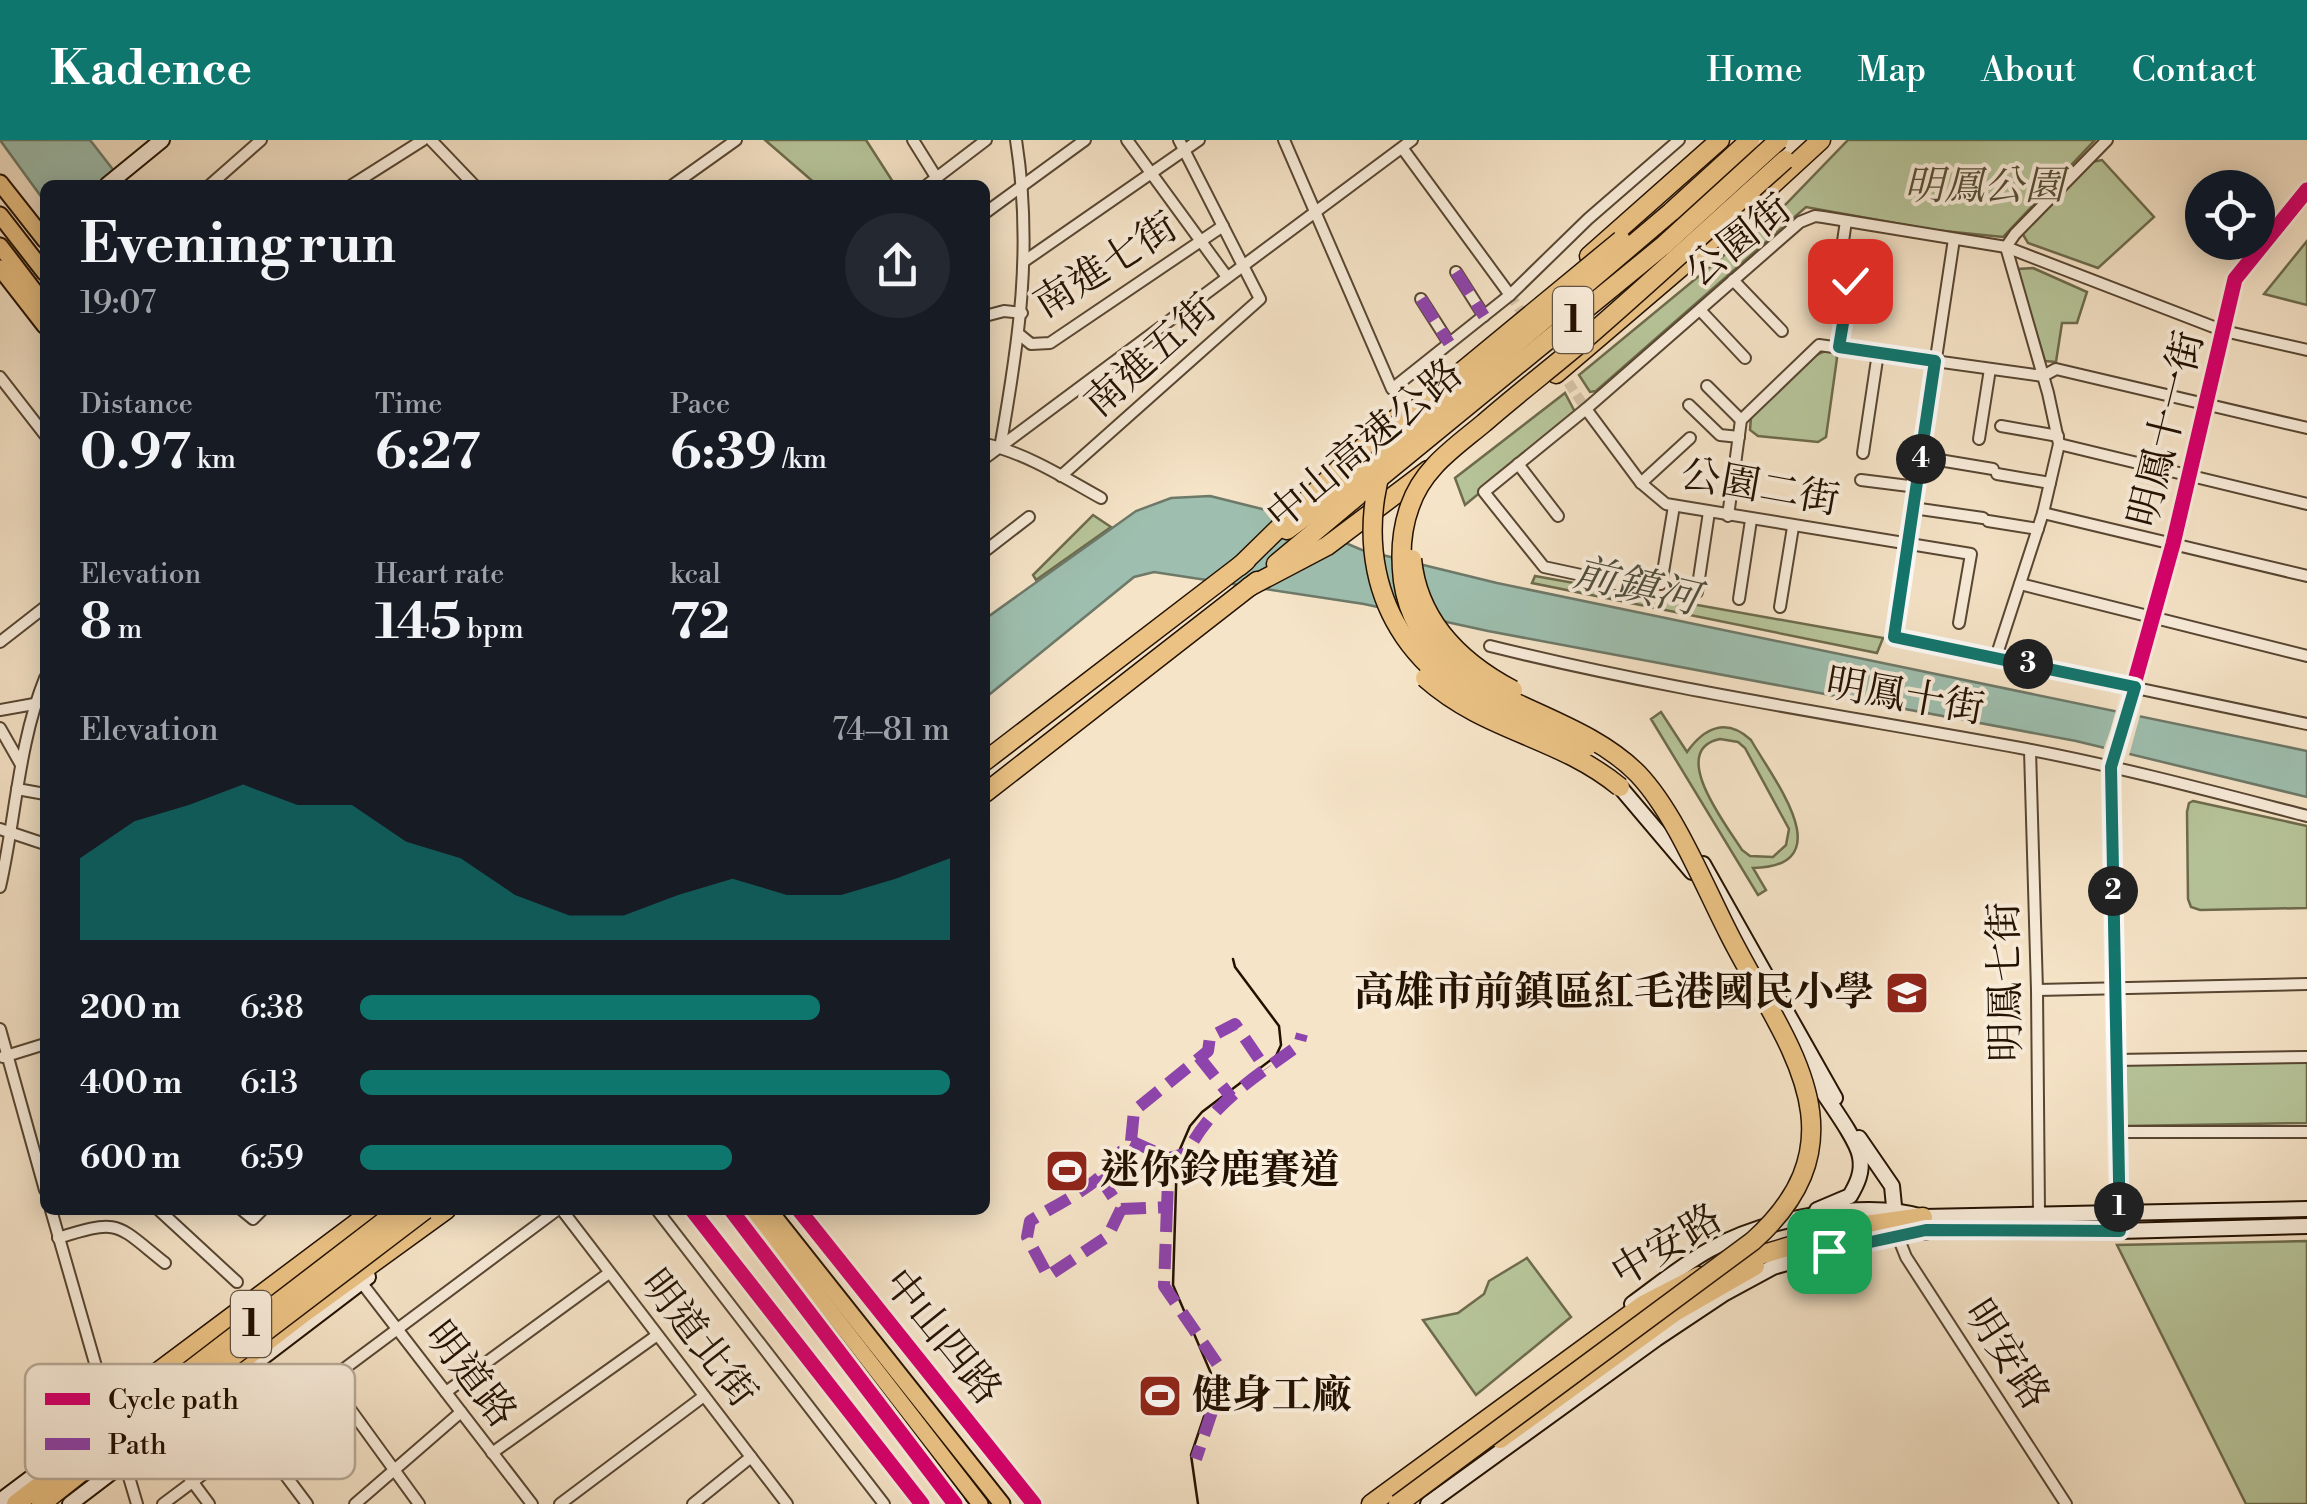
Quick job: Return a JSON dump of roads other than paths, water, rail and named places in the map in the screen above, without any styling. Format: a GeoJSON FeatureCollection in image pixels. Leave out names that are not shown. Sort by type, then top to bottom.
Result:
{"type":"FeatureCollection","features":[{"type":"Feature","properties":{"kind":"highway"},"geometry":{"type":"LineString","coordinates":[[1240,566],[1346,462],[1516,320],[1720,140]]}},
{"type":"Feature","properties":{"kind":"highway"},"geometry":{"type":"LineString","coordinates":[[1620,786],[1568,752],[1464,709],[1427,680],[1400,651],[1372,596],[1362,546],[1369,478],[1386,439],[1398,424],[1736,140]]}},
{"type":"Feature","properties":{"kind":"highway","name":"中山高速公路"},"geometry":{"type":"LineString","coordinates":[[990,757],[1354,480],[1671,212],[1750,140]]}},
{"type":"Feature","properties":{"kind":"highway","name":"中山高速公路"},"geometry":{"type":"LineString","coordinates":[[990,790],[1249,588],[1664,245],[1779,140]]}},
{"type":"Feature","properties":{"kind":"highway"},"geometry":{"type":"LineString","coordinates":[[1405,1504],[1774,1223],[1788,1205],[1807,1159],[1811,1128],[1808,1091],[1794,1054],[1680,836],[1641,778],[1580,731],[1484,689],[1457,672],[1416,622],[1407,601],[1402,564],[1406,520],[1416,491],[1448,450],[1582,342],[1806,140]]}},
{"type":"Feature","properties":{"kind":"highway"},"geometry":{"type":"LineString","coordinates":[[1249,588],[1346,533],[1578,357],[1821,140]]}},
{"type":"Feature","properties":{"kind":"highway"},"geometry":{"type":"LineString","coordinates":[[1386,1504],[1629,1327],[1754,1228],[1783,1195],[1798,1156],[1802,1129],[1793,1074],[1767,1018],[1674,844],[1631,781],[1596,752],[1463,692],[1430,667],[1399,626],[1382,592],[1372,538],[1373,502],[1380,468],[1398,424]]}},
{"type":"Feature","properties":{"kind":"highway"},"geometry":{"type":"LineString","coordinates":[[1448,450],[1427,484],[1412,534],[1413,569],[1429,616],[1465,661],[1497,682],[1596,730],[1654,782]]}},
{"type":"Feature","properties":{"kind":"highway"},"geometry":{"type":"LineString","coordinates":[[168,1364],[367,1215]]}},
{"type":"Feature","properties":{"kind":"highway","name":"1"},"geometry":{"type":"LineString","coordinates":[[198,1364],[392,1215]]}},
{"type":"Feature","properties":{"kind":"highway","name":"1"},"geometry":{"type":"LineString","coordinates":[[223,1364],[418,1215]]}},
{"type":"Feature","properties":{"kind":"highway"},"geometry":{"type":"LineString","coordinates":[[237,1364],[439,1215]]}},
{"type":"Feature","properties":{"kind":"highway"},"geometry":{"type":"LineString","coordinates":[[1374,1504],[1660,1296],[1726,1265],[1869,1227],[1924,1224]]}},
{"type":"Feature","properties":{"kind":"highway"},"geometry":{"type":"LineString","coordinates":[[1405,1504],[1702,1294],[1776,1257],[1869,1227]]}},
{"type":"Feature","properties":{"kind":"highway","name":"1"},"geometry":{"type":"LineString","coordinates":[[16,1504],[49,1479]]}},
{"type":"Feature","properties":{"kind":"highway","name":"1"},"geometry":{"type":"LineString","coordinates":[[40,1504],[73,1479]]}},
{"type":"Feature","properties":{"kind":"main road"},"geometry":{"type":"LineString","coordinates":[[0,183],[40,232]]}},
{"type":"Feature","properties":{"kind":"main road"},"geometry":{"type":"LineString","coordinates":[[0,215],[40,266]]}},
{"type":"Feature","properties":{"kind":"main road"},"geometry":{"type":"LineString","coordinates":[[0,246],[3,267],[40,319]]}},
{"type":"Feature","properties":{"kind":"main road"},"geometry":{"type":"LineString","coordinates":[[3,267],[40,300]]}},
{"type":"Feature","properties":{"kind":"main road"},"geometry":{"type":"LineString","coordinates":[[735,1215],[955,1504]]}},
{"type":"Feature","properties":{"kind":"main road","name":"中山四路"},"geometry":{"type":"LineString","coordinates":[[756,1215],[980,1504]]}},
{"type":"Feature","properties":{"kind":"main road","name":"中山四路"},"geometry":{"type":"LineString","coordinates":[[774,1215],[1002,1504]]}},
{"type":"Feature","properties":{"kind":"main road","name":"中山四路"},"geometry":{"type":"LineString","coordinates":[[803,1215],[1034,1504]]}},
{"type":"Feature","properties":{"kind":"street"},"geometry":{"type":"LineString","coordinates":[[114,180],[162,140]]}},
{"type":"Feature","properties":{"kind":"street"},"geometry":{"type":"LineString","coordinates":[[216,180],[260,140]]}},
{"type":"Feature","properties":{"kind":"street"},"geometry":{"type":"LineString","coordinates":[[360,180],[427,140],[469,180]]}},
{"type":"Feature","properties":{"kind":"street"},"geometry":{"type":"LineString","coordinates":[[680,180],[736,140]]}},
{"type":"Feature","properties":{"kind":"street"},"geometry":{"type":"LineString","coordinates":[[913,140],[932,180]]}},
{"type":"Feature","properties":{"kind":"street"},"geometry":{"type":"LineString","coordinates":[[933,180],[986,140]]}},
{"type":"Feature","properties":{"kind":"street"},"geometry":{"type":"LineString","coordinates":[[1000,448],[1020,336],[1026,260],[1023,185],[1016,140]]}},
{"type":"Feature","properties":{"kind":"street"},"geometry":{"type":"LineString","coordinates":[[990,208],[1085,140]]}},
{"type":"Feature","properties":{"kind":"street","name":"南進五街"},"geometry":{"type":"LineString","coordinates":[[1127,140],[1227,277]]}},
{"type":"Feature","properties":{"kind":"street"},"geometry":{"type":"LineString","coordinates":[[1026,260],[1152,173],[1182,145],[1199,140]]}},
{"type":"Feature","properties":{"kind":"street"},"geometry":{"type":"LineString","coordinates":[[1284,140],[1392,389],[1510,295],[1588,219],[1679,140]]}},
{"type":"Feature","properties":{"kind":"street"},"geometry":{"type":"LineString","coordinates":[[990,455],[1412,140]]}},
{"type":"Feature","properties":{"kind":"street"},"geometry":{"type":"LineString","coordinates":[[1996,657],[2043,513],[2058,440],[2044,376],[2006,247],[2108,140]]}},
{"type":"Feature","properties":{"kind":"street","name":"南進五街"},"geometry":{"type":"LineString","coordinates":[[1061,476],[1260,299],[1182,145]]}},
{"type":"Feature","properties":{"kind":"street"},"geometry":{"type":"LineString","coordinates":[[1403,150],[1510,295]]}},
{"type":"Feature","properties":{"kind":"street","name":"明鳳十一街"},"geometry":{"type":"LineString","coordinates":[[2120,1231],[2112,762],[2154,616],[2234,279],[2307,190]]}},
{"type":"Feature","properties":{"kind":"street","name":"公園街"},"geometry":{"type":"LineString","coordinates":[[1581,575],[1544,567],[1484,492],[1806,218],[1814,216],[2006,247],[2224,331],[2307,350]]}},
{"type":"Feature","properties":{"kind":"street"},"geometry":{"type":"LineString","coordinates":[[1838,276],[1846,221]]}},
{"type":"Feature","properties":{"kind":"street","name":"南進七街"},"geometry":{"type":"LineString","coordinates":[[1020,336],[1031,344],[1050,343],[1223,226]]}},
{"type":"Feature","properties":{"kind":"street"},"geometry":{"type":"LineString","coordinates":[[3,267],[40,239]]}},
{"type":"Feature","properties":{"kind":"street"},"geometry":{"type":"LineString","coordinates":[[1954,239],[1894,637],[2307,724]]}},
{"type":"Feature","properties":{"kind":"street"},"geometry":{"type":"LineString","coordinates":[[1456,272],[1484,316]]}},
{"type":"Feature","properties":{"kind":"street"},"geometry":{"type":"LineString","coordinates":[[1733,280],[1782,330]]}},
{"type":"Feature","properties":{"kind":"street"},"geometry":{"type":"LineString","coordinates":[[1839,347],[1850,281]]}},
{"type":"Feature","properties":{"kind":"street"},"geometry":{"type":"LineString","coordinates":[[1422,299],[1450,343]]}},
{"type":"Feature","properties":{"kind":"street"},"geometry":{"type":"LineString","coordinates":[[1700,310],[1745,358]]}},
{"type":"Feature","properties":{"kind":"street"},"geometry":{"type":"LineString","coordinates":[[990,315],[1004,311],[1022,314]]}},
{"type":"Feature","properties":{"kind":"street"},"geometry":{"type":"LineString","coordinates":[[1728,516],[1742,420],[1814,347],[1839,347],[2044,376],[2056,369],[2307,428]]}},
{"type":"Feature","properties":{"kind":"street"},"geometry":{"type":"LineString","coordinates":[[1862,452],[1878,353]]}},
{"type":"Feature","properties":{"kind":"street"},"geometry":{"type":"LineString","coordinates":[[1980,439],[1990,368]]}},
{"type":"Feature","properties":{"kind":"street"},"geometry":{"type":"LineString","coordinates":[[0,377],[40,429]]}},
{"type":"Feature","properties":{"kind":"street"},"geometry":{"type":"LineString","coordinates":[[1707,386],[1742,420]]}},
{"type":"Feature","properties":{"kind":"street"},"geometry":{"type":"LineString","coordinates":[[1689,406],[1720,435],[1739,436]]}},
{"type":"Feature","properties":{"kind":"street","name":"公園二街"},"geometry":{"type":"LineString","coordinates":[[1586,409],[1658,501],[1750,520],[1970,554],[1958,623]]}},
{"type":"Feature","properties":{"kind":"street"},"geometry":{"type":"LineString","coordinates":[[2001,426],[2307,504]]}},
{"type":"Feature","properties":{"kind":"street"},"geometry":{"type":"LineString","coordinates":[[1641,483],[1690,438]]}},
{"type":"Feature","properties":{"kind":"street"},"geometry":{"type":"LineString","coordinates":[[990,445],[1101,498]]}},
{"type":"Feature","properties":{"kind":"street"},"geometry":{"type":"LineString","coordinates":[[1921,457],[2050,482]]}},
{"type":"Feature","properties":{"kind":"street"},"geometry":{"type":"LineString","coordinates":[[1518,464],[1558,516]]}},
{"type":"Feature","properties":{"kind":"street"},"geometry":{"type":"LineString","coordinates":[[1861,480],[1916,488]]}},
{"type":"Feature","properties":{"kind":"street"},"geometry":{"type":"LineString","coordinates":[[1662,584],[1674,506]]}},
{"type":"Feature","properties":{"kind":"street"},"geometry":{"type":"LineString","coordinates":[[1914,508],[2038,529]]}},
{"type":"Feature","properties":{"kind":"street"},"geometry":{"type":"LineString","coordinates":[[1696,592],[1709,512]]}},
{"type":"Feature","properties":{"kind":"street"},"geometry":{"type":"LineString","coordinates":[[2043,513],[2307,576]]}},
{"type":"Feature","properties":{"kind":"street"},"geometry":{"type":"LineString","coordinates":[[990,547],[1030,517]]}},
{"type":"Feature","properties":{"kind":"street"},"geometry":{"type":"LineString","coordinates":[[1739,598],[1750,520]]}},
{"type":"Feature","properties":{"kind":"street"},"geometry":{"type":"LineString","coordinates":[[1780,606],[1792,527]]}},
{"type":"Feature","properties":{"kind":"street"},"geometry":{"type":"LineString","coordinates":[[2020,584],[2307,656]]}},
{"type":"Feature","properties":{"kind":"street"},"geometry":{"type":"LineString","coordinates":[[0,642],[40,611]]}},
{"type":"Feature","properties":{"kind":"street","name":"明鳳十街"},"geometry":{"type":"LineString","coordinates":[[1490,646],[1603,674],[2112,762],[2307,816]]}},
{"type":"Feature","properties":{"kind":"street"},"geometry":{"type":"LineString","coordinates":[[0,887],[6,831],[40,690]]}},
{"type":"Feature","properties":{"kind":"street"},"geometry":{"type":"LineString","coordinates":[[0,710],[34,704]]}},
{"type":"Feature","properties":{"kind":"street"},"geometry":{"type":"LineString","coordinates":[[0,728],[20,763]]}},
{"type":"Feature","properties":{"kind":"street","name":"明鳳七街"},"geometry":{"type":"LineString","coordinates":[[2030,750],[2038,990],[2038,1213]]}},
{"type":"Feature","properties":{"kind":"street"},"geometry":{"type":"LineString","coordinates":[[1654,782],[1814,1064],[1892,1186],[1896,1224]]}},
{"type":"Feature","properties":{"kind":"street"},"geometry":{"type":"LineString","coordinates":[[1620,786],[1694,876],[1774,1003],[1816,1086],[1852,1136],[1860,1155],[1860,1176],[1850,1196],[1793,1220]]}},
{"type":"Feature","properties":{"kind":"street"},"geometry":{"type":"LineString","coordinates":[[16,789],[40,793]]}},
{"type":"Feature","properties":{"kind":"street"},"geometry":{"type":"LineString","coordinates":[[6,831],[40,842]]}},
{"type":"Feature","properties":{"kind":"street"},"geometry":{"type":"LineString","coordinates":[[2038,990],[2307,984]]}},
{"type":"Feature","properties":{"kind":"street"},"geometry":{"type":"LineString","coordinates":[[0,1029],[3,1058],[40,1152]]}},
{"type":"Feature","properties":{"kind":"street"},"geometry":{"type":"LineString","coordinates":[[3,1058],[40,1046]]}},
{"type":"Feature","properties":{"kind":"street"},"geometry":{"type":"LineString","coordinates":[[2116,1060],[2307,1057]]}},
{"type":"Feature","properties":{"kind":"street"},"geometry":{"type":"LineString","coordinates":[[2118,1132],[2307,1132]]}},
{"type":"Feature","properties":{"kind":"street"},"geometry":{"type":"LineString","coordinates":[[1924,1224],[2038,1213],[2307,1209]]}},
{"type":"Feature","properties":{"kind":"street","name":"中安路"},"geometry":{"type":"LineString","coordinates":[[1359,1504],[1711,1249],[1793,1220],[1834,1213],[1896,1224]]}},
{"type":"Feature","properties":{"kind":"street"},"geometry":{"type":"LineString","coordinates":[[51,1215],[98,1364]]}},
{"type":"Feature","properties":{"kind":"street"},"geometry":{"type":"LineString","coordinates":[[164,1215],[237,1282]]}},
{"type":"Feature","properties":{"kind":"street"},"geometry":{"type":"LineString","coordinates":[[187,1364],[379,1215]]}},
{"type":"Feature","properties":{"kind":"street"},"geometry":{"type":"LineString","coordinates":[[255,1364],[449,1215]]}},
{"type":"Feature","properties":{"kind":"street"},"geometry":{"type":"LineString","coordinates":[[350,1364],[552,1215]]}},
{"type":"Feature","properties":{"kind":"street","name":"明道北街"},"geometry":{"type":"LineString","coordinates":[[563,1215],[787,1504]]}},
{"type":"Feature","properties":{"kind":"street"},"geometry":{"type":"LineString","coordinates":[[660,1215],[884,1504]]}},
{"type":"Feature","properties":{"kind":"street","name":"中安路"},"geometry":{"type":"LineString","coordinates":[[1428,1504],[1725,1292],[1773,1268],[1896,1224]]}},
{"type":"Feature","properties":{"kind":"street","name":"明安路"},"geometry":{"type":"LineString","coordinates":[[1896,1224],[1906,1257],[2066,1504]]}},
{"type":"Feature","properties":{"kind":"street"},"geometry":{"type":"LineString","coordinates":[[1924,1224],[2120,1231],[2307,1226]]}},
{"type":"Feature","properties":{"kind":"street"},"geometry":{"type":"LineString","coordinates":[[58,1238],[105,1225],[122,1228],[165,1263]]}},
{"type":"Feature","properties":{"kind":"street"},"geometry":{"type":"LineString","coordinates":[[446,1392],[609,1273]]}},
{"type":"Feature","properties":{"kind":"street","name":"明道路"},"geometry":{"type":"LineString","coordinates":[[361,1282],[532,1504]]}},
{"type":"Feature","properties":{"kind":"street"},"geometry":{"type":"LineString","coordinates":[[492,1452],[656,1336]]}},
{"type":"Feature","properties":{"kind":"street","name":"中安路"},"geometry":{"type":"LineString","coordinates":[[1374,1504],[1601,1351],[1405,1504]]}},
{"type":"Feature","properties":{"kind":"street"},"geometry":{"type":"LineString","coordinates":[[560,1504],[704,1396]]}},
{"type":"Feature","properties":{"kind":"street"},"geometry":{"type":"LineString","coordinates":[[355,1504],[460,1412]]}},
{"type":"Feature","properties":{"kind":"street"},"geometry":{"type":"LineString","coordinates":[[355,1417],[418,1504]]}},
{"type":"Feature","properties":{"kind":"street"},"geometry":{"type":"LineString","coordinates":[[694,1504],[752,1457]]}},
{"type":"Feature","properties":{"kind":"street"},"geometry":{"type":"LineString","coordinates":[[0,1502],[32,1479]]}},
{"type":"Feature","properties":{"kind":"street"},"geometry":{"type":"LineString","coordinates":[[70,1504],[103,1479]]}},
{"type":"Feature","properties":{"kind":"street"},"geometry":{"type":"LineString","coordinates":[[129,1479],[136,1504]]}},
{"type":"Feature","properties":{"kind":"street"},"geometry":{"type":"LineString","coordinates":[[190,1479],[209,1504]]}},
{"type":"Feature","properties":{"kind":"street"},"geometry":{"type":"LineString","coordinates":[[163,1504],[198,1479]]}},
{"type":"Feature","properties":{"kind":"street"},"geometry":{"type":"LineString","coordinates":[[288,1479],[307,1504]]}},
{"type":"Feature","properties":{"kind":"tunnel"},"geometry":{"type":"LineString","coordinates":[[1510,295],[1586,409]]}},
{"type":"Feature","properties":{"kind":"tram line"},"geometry":{"type":"LineString","coordinates":[[1198,1504],[1191,1455],[1211,1396],[1213,1378],[1173,1285],[1177,1156],[1190,1126],[1202,1112],[1276,1056],[1281,1045],[1279,1026],[1233,959]]}},
{"type":"Feature","properties":{"kind":"place","name":"高雄市前鎮區紅毛港國民小學"},"geometry":{"type":"Point","coordinates":[1907,993]}},
{"type":"Feature","properties":{"kind":"place","name":"迷你鈴鹿賽道"},"geometry":{"type":"Point","coordinates":[1067,1171]}},
{"type":"Feature","properties":{"kind":"place","name":"健身工廠"},"geometry":{"type":"Point","coordinates":[1160,1396]}},
{"type":"Feature","properties":{"kind":"park label","name":"明鳳公園"},"geometry":{"type":"Point","coordinates":[1984,187]}},
{"type":"Feature","properties":{"kind":"water label","name":"前鎮河"},"geometry":{"type":"Point","coordinates":[1636,587]}}]}
